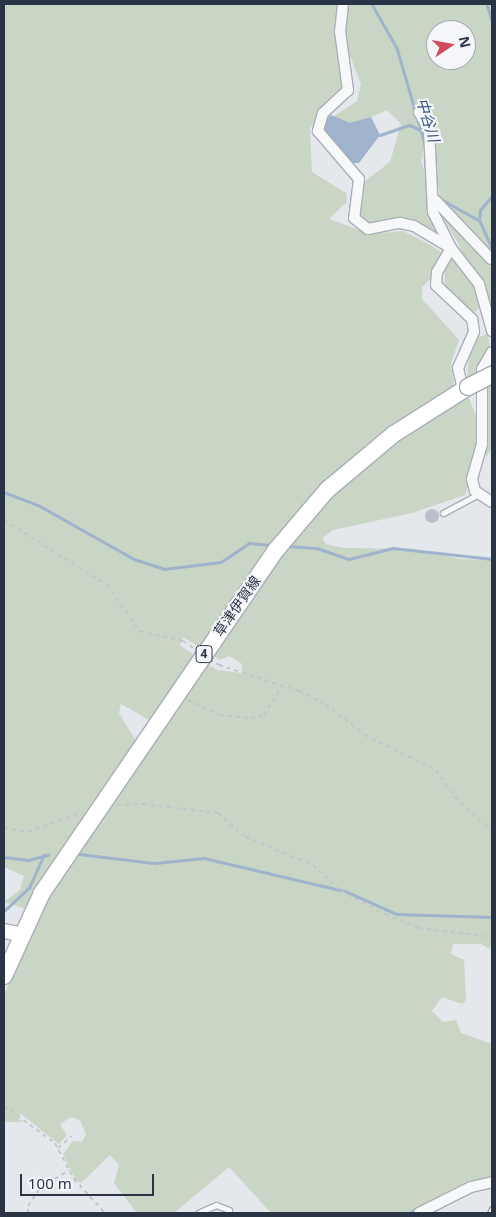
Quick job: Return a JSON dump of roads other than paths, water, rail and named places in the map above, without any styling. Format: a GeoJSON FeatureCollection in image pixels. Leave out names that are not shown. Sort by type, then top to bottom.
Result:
{"type":"FeatureCollection","features":[{"type":"Feature","properties":{"kind":"main road","name":"草津伊賀線"},"geometry":{"type":"LineString","coordinates":[[4,976],[20,934],[97,808],[276,550],[327,490],[394,434],[465,389],[492,375]]}},
{"type":"Feature","properties":{"kind":"street"},"geometry":{"type":"LineString","coordinates":[[343,4],[340,31],[348,90],[323,113],[318,131],[359,179],[354,218],[368,229],[400,224],[414,226],[451,248]]}},
{"type":"Feature","properties":{"kind":"street"},"geometry":{"type":"LineString","coordinates":[[420,112],[429,130],[428,166],[435,200],[433,212],[451,248],[479,284],[492,330]]}},
{"type":"Feature","properties":{"kind":"street"},"geometry":{"type":"LineString","coordinates":[[435,200],[492,259]]}},
{"type":"Feature","properties":{"kind":"street"},"geometry":{"type":"LineString","coordinates":[[451,248],[437,272],[436,285],[472,319],[474,332],[458,368],[465,389]]}},
{"type":"Feature","properties":{"kind":"street"},"geometry":{"type":"LineString","coordinates":[[492,352],[482,369],[482,444],[472,479],[478,494],[492,502]]}},
{"type":"Feature","properties":{"kind":"street"},"geometry":{"type":"LineString","coordinates":[[4,931],[20,934]]}},
{"type":"Feature","properties":{"kind":"street"},"geometry":{"type":"LineString","coordinates":[[419,1213],[471,1187],[492,1182]]}},
{"type":"Feature","properties":{"kind":"lane"},"geometry":{"type":"LineString","coordinates":[[443,513],[478,494]]}},
{"type":"Feature","properties":{"kind":"lane"},"geometry":{"type":"LineString","coordinates":[[198,1213],[216,1206],[229,1210]]}},
{"type":"Feature","properties":{"kind":"water"},"geometry":{"type":"Polygon","coordinates":[[[331,115],[350,123],[371,117],[380,135],[359,163],[351,163],[323,137],[321,125],[331,115]]]}},
{"type":"Feature","properties":{"kind":"waterway","name":"中谷川"},"geometry":{"type":"LineString","coordinates":[[372,4],[397,48],[425,144]]}},
{"type":"Feature","properties":{"kind":"waterway"},"geometry":{"type":"LineString","coordinates":[[487,4],[492,20]]}},
{"type":"Feature","properties":{"kind":"waterway"},"geometry":{"type":"LineString","coordinates":[[380,135],[409,125],[421,130]]}},
{"type":"Feature","properties":{"kind":"waterway","name":"中谷川"},"geometry":{"type":"LineString","coordinates":[[425,154],[427,186]]}},
{"type":"Feature","properties":{"kind":"waterway"},"geometry":{"type":"LineString","coordinates":[[479,220],[480,210],[492,196]]}},
{"type":"Feature","properties":{"kind":"waterway","name":"中谷川"},"geometry":{"type":"LineString","coordinates":[[441,199],[480,221],[492,248]]}},
{"type":"Feature","properties":{"kind":"waterway"},"geometry":{"type":"LineString","coordinates":[[4,492],[40,506],[134,559],[164,569],[221,562],[249,543],[271,545]]}},
{"type":"Feature","properties":{"kind":"waterway"},"geometry":{"type":"LineString","coordinates":[[287,546],[317,548],[349,559],[393,548],[492,559]]}},
{"type":"Feature","properties":{"kind":"waterway"},"geometry":{"type":"LineString","coordinates":[[79,854],[155,863],[204,858],[345,891],[397,914],[492,917]]}},
{"type":"Feature","properties":{"kind":"waterway"},"geometry":{"type":"LineString","coordinates":[[4,911],[29,888],[44,855]]}},
{"type":"Feature","properties":{"kind":"waterway"},"geometry":{"type":"LineString","coordinates":[[4,857],[28,860],[48,855]]}},
{"type":"Feature","properties":{"kind":"waterway"},"geometry":{"type":"LineString","coordinates":[[409,1213],[417,1209]]}},
{"type":"Feature","properties":{"kind":"railway"},"geometry":{"type":"LineString","coordinates":[[489,1213],[492,1207]]}}]}
